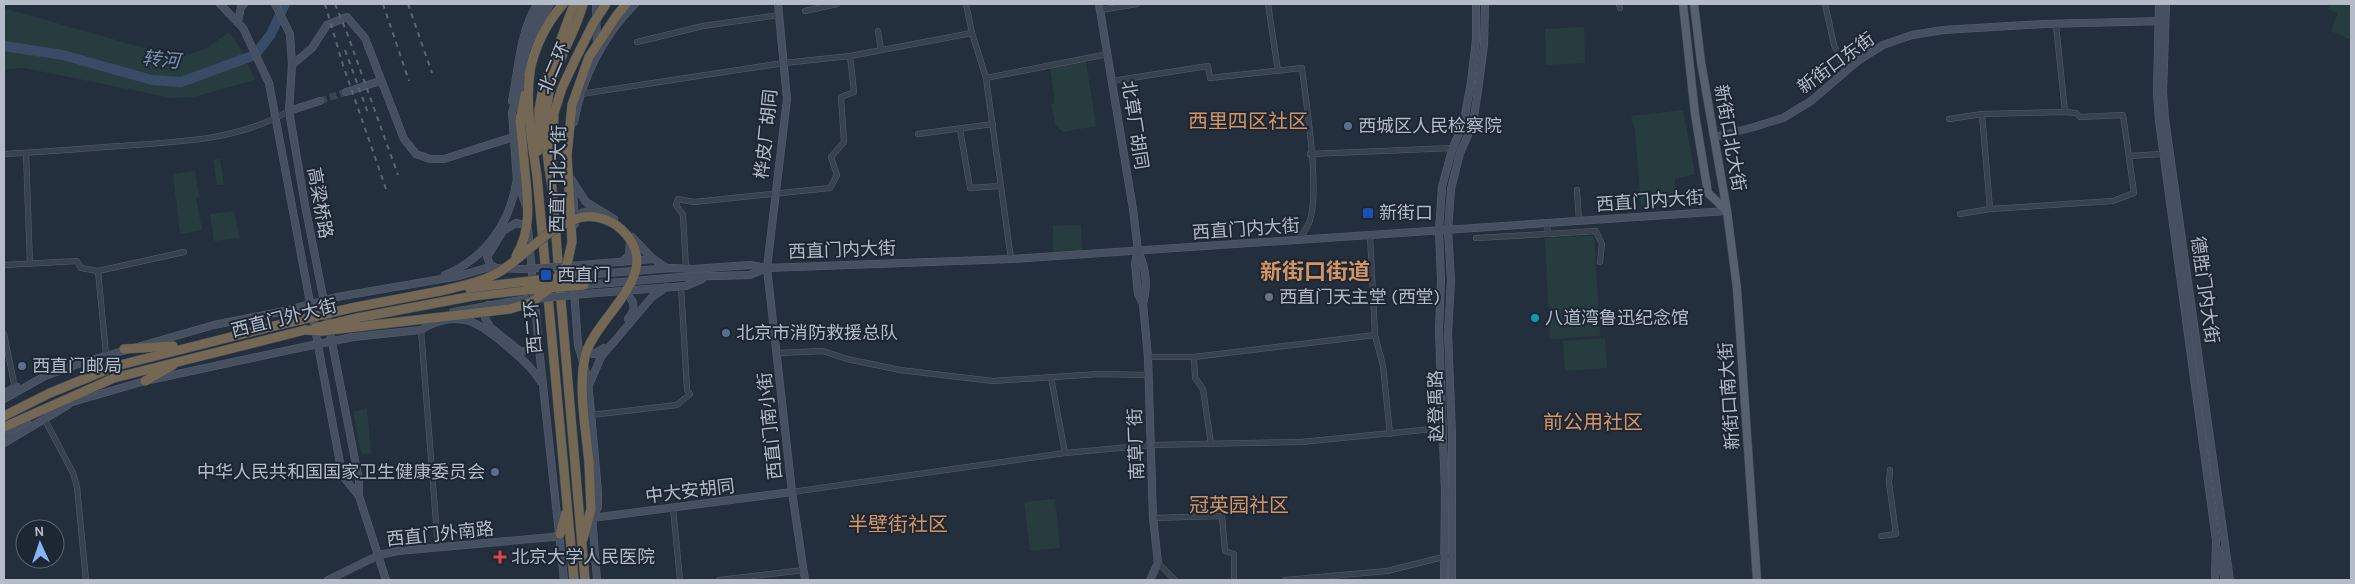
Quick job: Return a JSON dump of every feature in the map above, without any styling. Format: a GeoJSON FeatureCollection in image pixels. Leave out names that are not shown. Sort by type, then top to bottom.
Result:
{"type":"FeatureCollection","features":[{"type":"Feature","properties":{"kind":"highway","name":"北二环"},"geometry":{"type":"LineString","coordinates":[[530,72],[542,35],[563,4]]}},
{"type":"Feature","properties":{"kind":"highway","name":"西直门北大街"},"geometry":{"type":"LineString","coordinates":[[537,176],[541,97],[547,73],[566,31],[574,4]]}},
{"type":"Feature","properties":{"kind":"highway","name":"西直门北大街"},"geometry":{"type":"LineString","coordinates":[[551,182],[545,139],[548,95],[553,78],[577,24],[583,4]]}},
{"type":"Feature","properties":{"kind":"highway","name":"北二环"},"geometry":{"type":"LineString","coordinates":[[551,182],[554,113],[561,91],[576,58],[593,24],[606,4]]}},
{"type":"Feature","properties":{"kind":"highway"},"geometry":{"type":"LineString","coordinates":[[305,330],[322,331],[502,310],[532,302],[555,284],[567,264],[571,246],[567,155],[572,105],[589,57],[617,14],[626,4]]}},
{"type":"Feature","properties":{"kind":"highway"},"geometry":{"type":"LineString","coordinates":[[520,122],[530,72]]}},
{"type":"Feature","properties":{"kind":"highway","name":"西二环"},"geometry":{"type":"LineString","coordinates":[[530,72],[530,122],[537,176],[574,580]]}},
{"type":"Feature","properties":{"kind":"highway"},"geometry":{"type":"LineString","coordinates":[[514,261],[526,232],[528,209],[519,169],[520,90]]}},
{"type":"Feature","properties":{"kind":"highway","name":"西二环"},"geometry":{"type":"LineString","coordinates":[[551,182],[585,580]]}},
{"type":"Feature","properties":{"kind":"highway"},"geometry":{"type":"LineString","coordinates":[[440,291],[488,278],[558,228],[582,217],[601,218],[614,224],[625,234],[634,249],[636,267],[631,284],[594,335],[585,358],[583,381],[591,506],[590,520],[582,544]]}},
{"type":"Feature","properties":{"kind":"highway","name":"西直门外大街"},"geometry":{"type":"LineString","coordinates":[[4,416],[50,393],[116,366],[191,346],[368,305],[440,291],[583,275]]}},
{"type":"Feature","properties":{"kind":"highway","name":"西直门外大街"},"geometry":{"type":"LineString","coordinates":[[4,427],[114,378],[305,330],[357,318],[474,296],[584,290]]}},
{"type":"Feature","properties":{"kind":"highway"},"geometry":{"type":"LineString","coordinates":[[124,349],[191,346]]}},
{"type":"Feature","properties":{"kind":"highway"},"geometry":{"type":"LineString","coordinates":[[145,381],[184,359]]}},
{"type":"Feature","properties":{"kind":"highway"},"geometry":{"type":"LineString","coordinates":[[560,534],[567,508]]}},
{"type":"Feature","properties":{"kind":"main road","name":"高梁桥路"},"geometry":{"type":"LineString","coordinates":[[220,4],[240,25],[266,77],[276,119],[342,475],[359,496]]}},
{"type":"Feature","properties":{"kind":"main road"},"geometry":{"type":"LineString","coordinates":[[240,25],[241,7],[244,4]]}},
{"type":"Feature","properties":{"kind":"main road"},"geometry":{"type":"LineString","coordinates":[[537,4],[525,28],[519,54],[512,116],[513,137],[519,169],[518,186],[526,208],[544,402],[564,580]]}},
{"type":"Feature","properties":{"kind":"main road"},"geometry":{"type":"LineString","coordinates":[[519,54],[544,4]]}},
{"type":"Feature","properties":{"kind":"main road"},"geometry":{"type":"LineString","coordinates":[[512,116],[520,90],[526,49],[550,4]]}},
{"type":"Feature","properties":{"kind":"main road"},"geometry":{"type":"LineString","coordinates":[[596,4],[597,55]]}},
{"type":"Feature","properties":{"kind":"main road","name":"西直门北大街"},"geometry":{"type":"LineString","coordinates":[[597,580],[590,520],[597,509],[598,500],[589,388],[578,342],[572,265],[575,225],[571,179],[572,139],[581,94],[597,55],[618,23],[635,4]]}},
{"type":"Feature","properties":{"kind":"main road","name":"桦皮厂胡同"},"geometry":{"type":"LineString","coordinates":[[767,268],[774,195],[787,99],[778,4]]}},
{"type":"Feature","properties":{"kind":"main road","name":"赵登禹路"},"geometry":{"type":"LineString","coordinates":[[1444,580],[1445,492],[1439,332],[1442,280],[1439,231],[1442,188],[1453,148],[1464,121],[1471,82],[1476,40],[1476,4]]}},
{"type":"Feature","properties":{"kind":"main road","name":"赵登禹路"},"geometry":{"type":"LineString","coordinates":[[1452,580],[1452,435],[1448,333],[1451,280],[1448,230],[1451,189],[1460,153],[1473,124],[1484,45],[1485,4]]}},
{"type":"Feature","properties":{"kind":"main road","name":"新街口北大街"},"geometry":{"type":"LineString","coordinates":[[1683,4],[1695,114],[1708,193],[1727,211]]}},
{"type":"Feature","properties":{"kind":"main road","name":"新街口北大街"},"geometry":{"type":"LineString","coordinates":[[1694,4],[1701,62],[1727,211]]}},
{"type":"Feature","properties":{"kind":"main road","name":"德胜门内大街"},"geometry":{"type":"LineString","coordinates":[[2159,4],[2162,21]]}},
{"type":"Feature","properties":{"kind":"main road","name":"德胜门内大街"},"geometry":{"type":"LineString","coordinates":[[2166,4],[2162,21],[2158,92],[2192,301],[2216,540],[2225,580]]}},
{"type":"Feature","properties":{"kind":"main road","name":"高梁桥路"},"geometry":{"type":"LineString","coordinates":[[275,5],[290,34],[292,64],[289,112],[359,480],[359,496]]}},
{"type":"Feature","properties":{"kind":"main road","name":"北草厂胡同"},"geometry":{"type":"LineString","coordinates":[[1099,7],[1138,251]]}},
{"type":"Feature","properties":{"kind":"main road"},"geometry":{"type":"LineString","coordinates":[[292,64],[312,48],[327,25],[347,17],[365,38],[380,81],[406,144],[422,157],[434,160],[447,159],[513,137]]}},
{"type":"Feature","properties":{"kind":"main road","name":"新街口东街"},"geometry":{"type":"LineString","coordinates":[[1715,137],[1783,118],[1811,101],[1883,45],[1912,35],[1943,30],[2044,24],[2162,21]]}},
{"type":"Feature","properties":{"kind":"main road"},"geometry":{"type":"LineString","coordinates":[[346,92],[380,81]]}},
{"type":"Feature","properties":{"kind":"main road"},"geometry":{"type":"LineString","coordinates":[[289,112],[320,101]]}},
{"type":"Feature","properties":{"kind":"main road","name":"德胜门内大街"},"geometry":{"type":"LineString","coordinates":[[2167,153],[2174,232],[2184,302],[2230,580]]}},
{"type":"Feature","properties":{"kind":"main road"},"geometry":{"type":"LineString","coordinates":[[433,279],[471,262],[489,244],[509,211],[514,197],[519,169]]}},
{"type":"Feature","properties":{"kind":"main road"},"geometry":{"type":"LineString","coordinates":[[571,179],[586,202],[619,223],[653,259],[668,268]]}},
{"type":"Feature","properties":{"kind":"main road"},"geometry":{"type":"LineString","coordinates":[[575,225],[579,214],[587,211],[602,215],[619,225],[629,236],[630,242],[629,255],[622,262]]}},
{"type":"Feature","properties":{"kind":"main road","name":"西直门内大街"},"geometry":{"type":"LineString","coordinates":[[583,275],[668,268],[686,269],[750,265],[767,268],[1011,259],[1727,211]]}},
{"type":"Feature","properties":{"kind":"main road","name":"新街口南大街"},"geometry":{"type":"LineString","coordinates":[[1727,211],[1737,289],[1757,580]]}},
{"type":"Feature","properties":{"kind":"main road"},"geometry":{"type":"LineString","coordinates":[[496,268],[490,264],[487,257],[503,231],[516,222],[524,226],[528,232]]}},
{"type":"Feature","properties":{"kind":"main road"},"geometry":{"type":"LineString","coordinates":[[2174,232],[2182,231]]}},
{"type":"Feature","properties":{"kind":"main road","name":"南草厂街"},"geometry":{"type":"LineString","coordinates":[[1138,251],[1135,262],[1136,278],[1138,294],[1143,304],[1148,357],[1153,518],[1158,563]]}},
{"type":"Feature","properties":{"kind":"main road"},"geometry":{"type":"LineString","coordinates":[[433,279],[496,268],[525,270],[653,259]]}},
{"type":"Feature","properties":{"kind":"main road","name":"西直门内大街"},"geometry":{"type":"LineString","coordinates":[[584,290],[682,277],[706,278],[750,274],[767,268]]}},
{"type":"Feature","properties":{"kind":"main road","name":"西直门南小街"},"geometry":{"type":"LineString","coordinates":[[767,268],[778,353],[792,492],[805,580]]}},
{"type":"Feature","properties":{"kind":"main road"},"geometry":{"type":"LineString","coordinates":[[421,330],[438,316],[488,305],[584,290],[619,291],[681,286],[706,278]]}},
{"type":"Feature","properties":{"kind":"main road","name":"西直门外大街"},"geometry":{"type":"LineString","coordinates":[[4,393],[106,354],[214,325],[324,300],[433,279]]}},
{"type":"Feature","properties":{"kind":"main road"},"geometry":{"type":"LineString","coordinates":[[589,388],[600,359],[652,297],[666,287]]}},
{"type":"Feature","properties":{"kind":"main road"},"geometry":{"type":"LineString","coordinates":[[578,342],[584,353],[598,353],[632,315],[633,300],[619,291]]}},
{"type":"Feature","properties":{"kind":"main road"},"geometry":{"type":"LineString","coordinates":[[2184,302],[2192,301]]}},
{"type":"Feature","properties":{"kind":"main road"},"geometry":{"type":"LineString","coordinates":[[488,305],[485,316],[487,323],[518,350],[530,350],[536,344],[538,336]]}},
{"type":"Feature","properties":{"kind":"main road"},"geometry":{"type":"LineString","coordinates":[[421,330],[430,324],[440,321],[461,320],[472,322],[528,364],[536,373],[543,388]]}},
{"type":"Feature","properties":{"kind":"main road","name":"西直门外大街"},"geometry":{"type":"LineString","coordinates":[[4,433],[40,414],[75,401],[145,381],[353,337],[421,330]]}},
{"type":"Feature","properties":{"kind":"main road","name":"西直门外大街"},"geometry":{"type":"LineString","coordinates":[[4,399],[45,376]]}},
{"type":"Feature","properties":{"kind":"main road","name":"西直门外大街"},"geometry":{"type":"LineString","coordinates":[[4,443],[75,401]]}},
{"type":"Feature","properties":{"kind":"main road","name":"中大安胡同"},"geometry":{"type":"LineString","coordinates":[[590,520],[792,492]]}},
{"type":"Feature","properties":{"kind":"main road"},"geometry":{"type":"LineString","coordinates":[[359,496],[386,580]]}},
{"type":"Feature","properties":{"kind":"main road","name":"西直门外南路"},"geometry":{"type":"LineString","coordinates":[[328,580],[379,555],[398,551],[552,537],[560,534]]}},
{"type":"Feature","properties":{"kind":"main road","name":"德胜门内大街"},"geometry":{"type":"LineString","coordinates":[[2215,580],[2216,540]]}},
{"type":"Feature","properties":{"kind":"main road"},"geometry":{"type":"LineString","coordinates":[[1150,580],[1158,563]]}},
{"type":"Feature","properties":{"kind":"street"},"geometry":{"type":"LineString","coordinates":[[804,11],[837,4]]}},
{"type":"Feature","properties":{"kind":"street"},"geometry":{"type":"LineString","coordinates":[[966,4],[972,33],[986,78],[1011,259]]}},
{"type":"Feature","properties":{"kind":"street"},"geometry":{"type":"LineString","coordinates":[[1099,7],[1137,4]]}},
{"type":"Feature","properties":{"kind":"street"},"geometry":{"type":"LineString","coordinates":[[1268,4],[1278,72]]}},
{"type":"Feature","properties":{"kind":"street"},"geometry":{"type":"LineString","coordinates":[[1825,4],[1834,45],[1846,72]]}},
{"type":"Feature","properties":{"kind":"street"},"geometry":{"type":"LineString","coordinates":[[637,42],[703,26],[779,15]]}},
{"type":"Feature","properties":{"kind":"street"},"geometry":{"type":"LineString","coordinates":[[2056,25],[2065,112]]}},
{"type":"Feature","properties":{"kind":"street"},"geometry":{"type":"LineString","coordinates":[[878,31],[881,50]]}},
{"type":"Feature","properties":{"kind":"street"},"geometry":{"type":"LineString","coordinates":[[581,94],[784,63],[850,56],[972,33]]}},
{"type":"Feature","properties":{"kind":"street"},"geometry":{"type":"LineString","coordinates":[[986,78],[1108,54]]}},
{"type":"Feature","properties":{"kind":"street"},"geometry":{"type":"LineString","coordinates":[[686,269],[683,215],[676,205],[678,199],[694,202],[830,188],[836,175],[831,157],[844,142],[840,97],[854,92],[850,56]]}},
{"type":"Feature","properties":{"kind":"street"},"geometry":{"type":"LineString","coordinates":[[1112,81],[1208,66],[1210,78],[1302,68],[1313,199],[1308,223],[1298,240]]}},
{"type":"Feature","properties":{"kind":"street"},"geometry":{"type":"LineString","coordinates":[[4,154],[173,142],[222,136],[276,119],[289,112]]}},
{"type":"Feature","properties":{"kind":"street"},"geometry":{"type":"LineString","coordinates":[[1949,119],[1982,114],[2065,112],[2076,113],[2080,117],[2123,115],[2134,193],[2114,201],[1990,209],[1960,214]]}},
{"type":"Feature","properties":{"kind":"street"},"geometry":{"type":"LineString","coordinates":[[1982,114],[1990,209]]}},
{"type":"Feature","properties":{"kind":"street"},"geometry":{"type":"LineString","coordinates":[[918,134],[993,124]]}},
{"type":"Feature","properties":{"kind":"street"},"geometry":{"type":"LineString","coordinates":[[960,129],[970,188],[1000,186]]}},
{"type":"Feature","properties":{"kind":"street"},"geometry":{"type":"LineString","coordinates":[[1310,154],[1453,148]]}},
{"type":"Feature","properties":{"kind":"street"},"geometry":{"type":"LineString","coordinates":[[26,153],[30,264]]}},
{"type":"Feature","properties":{"kind":"street"},"geometry":{"type":"LineString","coordinates":[[2129,156],[2167,153]]}},
{"type":"Feature","properties":{"kind":"street"},"geometry":{"type":"LineString","coordinates":[[1577,190],[1579,221]]}},
{"type":"Feature","properties":{"kind":"street"},"geometry":{"type":"LineString","coordinates":[[1547,223],[1548,234]]}},
{"type":"Feature","properties":{"kind":"street"},"geometry":{"type":"LineString","coordinates":[[1476,238],[1596,231],[1602,244],[1600,262]]}},
{"type":"Feature","properties":{"kind":"street"},"geometry":{"type":"LineString","coordinates":[[1370,235],[1375,335],[1383,366],[1390,434]]}},
{"type":"Feature","properties":{"kind":"street"},"geometry":{"type":"LineString","coordinates":[[4,265],[77,262],[81,268],[98,271],[184,252]]}},
{"type":"Feature","properties":{"kind":"street"},"geometry":{"type":"LineString","coordinates":[[98,271],[106,354]]}},
{"type":"Feature","properties":{"kind":"street"},"geometry":{"type":"LineString","coordinates":[[591,415],[677,405],[690,394],[687,390],[681,286]]}},
{"type":"Feature","properties":{"kind":"street"},"geometry":{"type":"LineString","coordinates":[[421,330],[438,548]]}},
{"type":"Feature","properties":{"kind":"street"},"geometry":{"type":"LineString","coordinates":[[4,334],[15,388]]}},
{"type":"Feature","properties":{"kind":"street"},"geometry":{"type":"LineString","coordinates":[[1148,357],[1194,357],[1375,335]]}},
{"type":"Feature","properties":{"kind":"street"},"geometry":{"type":"LineString","coordinates":[[778,353],[823,351],[847,359],[900,370],[993,381],[1099,374],[1148,375]]}},
{"type":"Feature","properties":{"kind":"street"},"geometry":{"type":"LineString","coordinates":[[1194,357],[1195,378],[1203,389],[1211,444]]}},
{"type":"Feature","properties":{"kind":"street"},"geometry":{"type":"LineString","coordinates":[[1051,377],[1065,453]]}},
{"type":"Feature","properties":{"kind":"street"},"geometry":{"type":"LineString","coordinates":[[45,420],[73,473],[77,487],[86,580]]}},
{"type":"Feature","properties":{"kind":"street"},"geometry":{"type":"LineString","coordinates":[[792,492],[1065,453],[1152,445],[1301,442],[1443,428]]}},
{"type":"Feature","properties":{"kind":"street"},"geometry":{"type":"LineString","coordinates":[[1881,536],[1896,534],[1889,483],[1890,470]]}},
{"type":"Feature","properties":{"kind":"street"},"geometry":{"type":"LineString","coordinates":[[673,508],[680,580]]}},
{"type":"Feature","properties":{"kind":"street"},"geometry":{"type":"LineString","coordinates":[[1153,518],[1222,516],[1225,551],[1234,554],[1234,580]]}},
{"type":"Feature","properties":{"kind":"street"},"geometry":{"type":"LineString","coordinates":[[1285,580],[1325,578],[1387,571],[1444,556],[1452,556]]}},
{"type":"Feature","properties":{"kind":"street"},"geometry":{"type":"LineString","coordinates":[[1158,563],[1175,580]]}},
{"type":"Feature","properties":{"kind":"street"},"geometry":{"type":"LineString","coordinates":[[719,580],[753,578],[804,570]]}},
{"type":"Feature","properties":{"kind":"green space"},"geometry":{"type":"Polygon","coordinates":[[[2331,4],[2351,4],[2351,40],[2331,31],[2338,13],[2328,9],[2331,4]]]}},
{"type":"Feature","properties":{"kind":"green space"},"geometry":{"type":"Polygon","coordinates":[[[4,8],[179,58],[207,48],[229,32],[240,48],[255,80],[194,97],[172,98],[24,68],[4,69],[4,8]]]}},
{"type":"Feature","properties":{"kind":"green space"},"geometry":{"type":"Polygon","coordinates":[[[1584,27],[1585,63],[1546,65],[1545,29],[1584,27]]]}},
{"type":"Feature","properties":{"kind":"green space"},"geometry":{"type":"Polygon","coordinates":[[[1086,62],[1096,126],[1063,132],[1056,125],[1051,105],[1055,103],[1050,68],[1086,62]]]}},
{"type":"Feature","properties":{"kind":"green space"},"geometry":{"type":"Polygon","coordinates":[[[1683,110],[1695,174],[1675,179],[1676,204],[1641,206],[1635,130],[1631,116],[1683,110]]]}},
{"type":"Feature","properties":{"kind":"green space"},"geometry":{"type":"Polygon","coordinates":[[[220,159],[224,185],[217,185],[213,160],[220,159]]]}},
{"type":"Feature","properties":{"kind":"green space"},"geometry":{"type":"Polygon","coordinates":[[[195,171],[199,197],[196,198],[202,230],[180,234],[173,174],[195,171]]]}},
{"type":"Feature","properties":{"kind":"green space"},"geometry":{"type":"Polygon","coordinates":[[[234,211],[240,238],[214,241],[210,214],[234,211]]]}},
{"type":"Feature","properties":{"kind":"green space"},"geometry":{"type":"Polygon","coordinates":[[[1081,225],[1082,253],[1053,254],[1053,226],[1081,225]]]}},
{"type":"Feature","properties":{"kind":"green space"},"geometry":{"type":"Polygon","coordinates":[[[1594,236],[1600,336],[1550,339],[1545,238],[1594,236]]]}},
{"type":"Feature","properties":{"kind":"green space"},"geometry":{"type":"Polygon","coordinates":[[[1605,338],[1607,368],[1565,371],[1563,341],[1605,338]]]}},
{"type":"Feature","properties":{"kind":"green space"},"geometry":{"type":"Polygon","coordinates":[[[367,409],[371,453],[361,454],[353,411],[367,409]]]}},
{"type":"Feature","properties":{"kind":"green space"},"geometry":{"type":"Polygon","coordinates":[[[1055,499],[1060,548],[1030,551],[1024,502],[1055,499]]]}},
{"type":"Feature","properties":{"kind":"waterway","name":"转河"},"geometry":{"type":"LineString","coordinates":[[4,46],[63,55],[152,80],[181,82],[255,55],[271,34],[285,4]]}},
{"type":"Feature","properties":{"kind":"tunnel"},"geometry":{"type":"LineString","coordinates":[[320,101],[346,92]]}},
{"type":"Feature","properties":{"kind":"railway"},"geometry":{"type":"LineString","coordinates":[[325,4],[343,65],[386,189]]}},
{"type":"Feature","properties":{"kind":"railway"},"geometry":{"type":"LineString","coordinates":[[335,4],[398,175]]}},
{"type":"Feature","properties":{"kind":"railway"},"geometry":{"type":"LineString","coordinates":[[383,4],[409,81]]}},
{"type":"Feature","properties":{"kind":"railway"},"geometry":{"type":"LineString","coordinates":[[408,4],[432,73]]}},
{"type":"Feature","properties":{"kind":"railway"},"geometry":{"type":"LineString","coordinates":[[345,50],[368,113]]}},
{"type":"Feature","properties":{"kind":"place","name":"西城区人民检察院"},"geometry":{"type":"Point","coordinates":[1348,126]}},
{"type":"Feature","properties":{"kind":"place","name":"新街口"},"geometry":{"type":"Point","coordinates":[1368,213]}},
{"type":"Feature","properties":{"kind":"place","name":"西直门"},"geometry":{"type":"Point","coordinates":[546,275]}},
{"type":"Feature","properties":{"kind":"place","name":"西直门天主堂 (西堂)"},"geometry":{"type":"Point","coordinates":[1269,297]}},
{"type":"Feature","properties":{"kind":"place","name":"八道湾鲁迅纪念馆"},"geometry":{"type":"Point","coordinates":[1535,318]}},
{"type":"Feature","properties":{"kind":"place","name":"北京市消防救援总队"},"geometry":{"type":"Point","coordinates":[726,333]}},
{"type":"Feature","properties":{"kind":"place","name":"西直门邮局"},"geometry":{"type":"Point","coordinates":[22,366]}},
{"type":"Feature","properties":{"kind":"place","name":"中华人民共和国国家卫生健康委员会"},"geometry":{"type":"Point","coordinates":[495,472]}},
{"type":"Feature","properties":{"kind":"place","name":"北京大学人民医院"},"geometry":{"type":"Point","coordinates":[500,557]}},
{"type":"Feature","properties":{"kind":"district","name":"西里四区社区"},"geometry":{"type":"Point","coordinates":[1248,121]}},
{"type":"Feature","properties":{"kind":"district","name":"新街口街道"},"geometry":{"type":"Point","coordinates":[1315,272]}},
{"type":"Feature","properties":{"kind":"district","name":"前公用社区"},"geometry":{"type":"Point","coordinates":[1593,422]}},
{"type":"Feature","properties":{"kind":"district","name":"冠英园社区"},"geometry":{"type":"Point","coordinates":[1239,505]}},
{"type":"Feature","properties":{"kind":"district","name":"半壁街社区"},"geometry":{"type":"Point","coordinates":[898,524]}}]}
